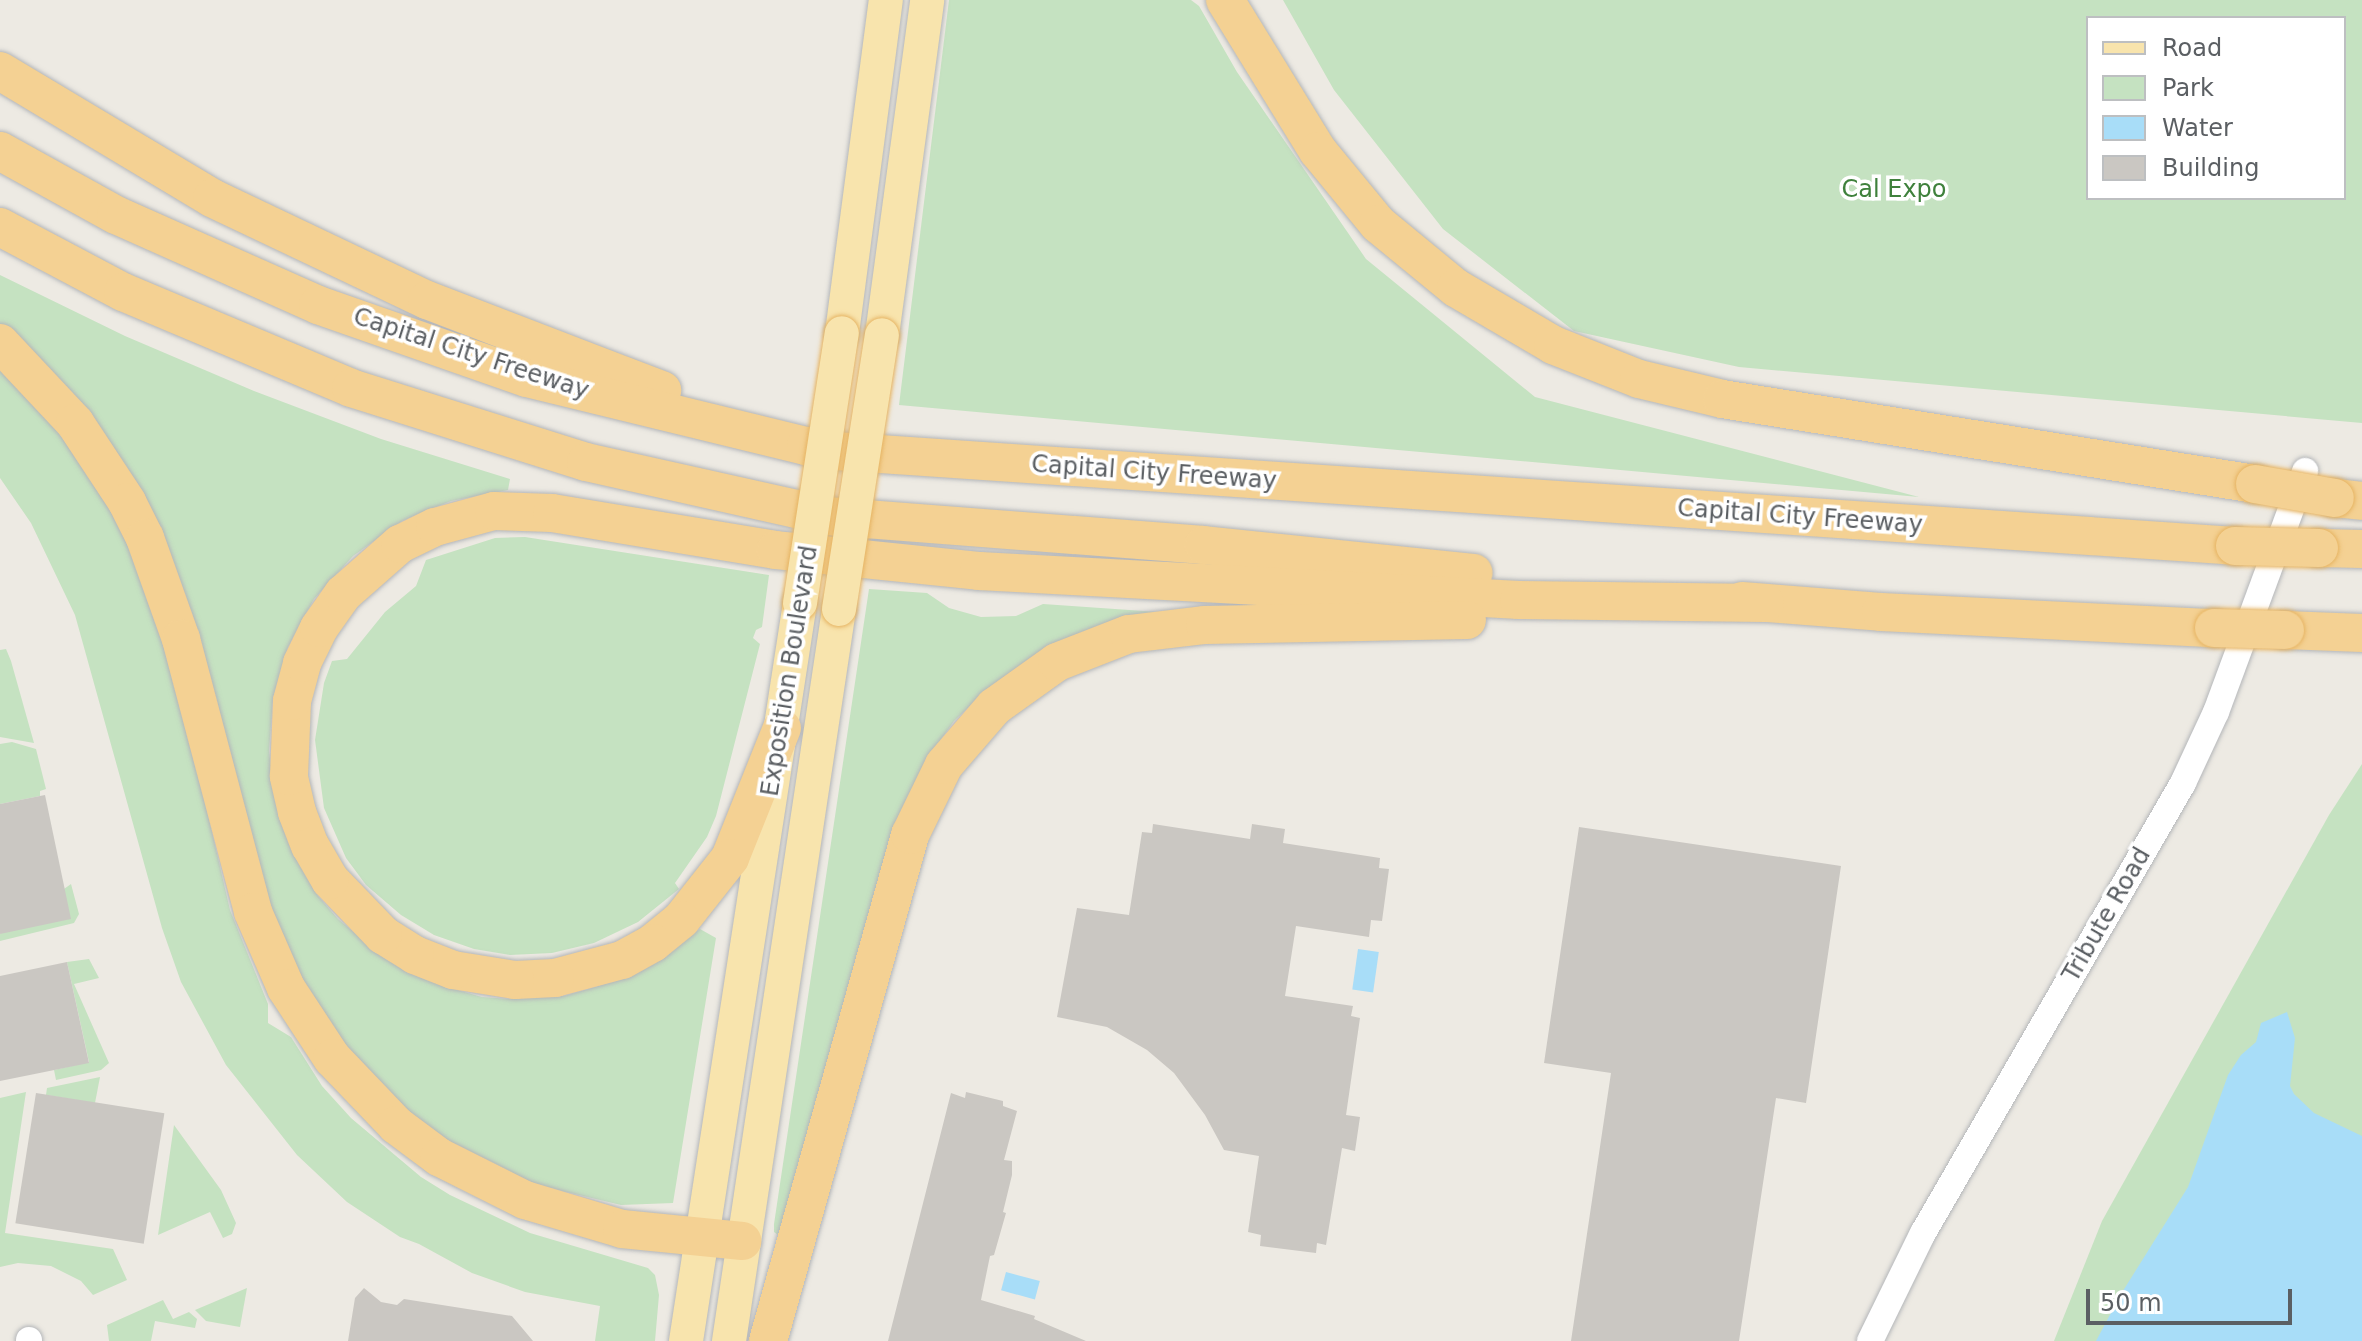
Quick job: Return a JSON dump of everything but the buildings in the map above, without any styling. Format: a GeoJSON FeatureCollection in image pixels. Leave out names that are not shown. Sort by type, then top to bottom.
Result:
{"type":"FeatureCollection","features":[{"type":"Feature","properties":{"kind":"highway"},"geometry":{"type":"LineString","coordinates":[[1225,0],[1318,151],[1378,224],[1456,288],[1553,345],[1639,379],[1722,399],[2348,499]]}},
{"type":"Feature","properties":{"kind":"highway"},"geometry":{"type":"LineString","coordinates":[[0,71],[212,198],[427,300],[806,446]]}},
{"type":"Feature","properties":{"kind":"highway","name":"Capital City Freeway"},"geometry":{"type":"LineString","coordinates":[[0,151],[116,215],[318,305],[527,378],[806,446],[836,451],[2235,546],[2362,549]]}},
{"type":"Feature","properties":{"kind":"highway"},"geometry":{"type":"LineString","coordinates":[[0,227],[123,292],[351,388],[586,462],[827,516],[1204,545],[1765,603],[1881,612],[2362,633]]}},
{"type":"Feature","properties":{"kind":"highway"},"geometry":{"type":"LineString","coordinates":[[0,343],[75,423],[119,489],[145,538],[181,639],[253,912],[286,988],[332,1058],[396,1125],[439,1157],[480,1180],[525,1200],[622,1229],[742,1241]]}},
{"type":"Feature","properties":{"kind":"highway"},"geometry":{"type":"LineString","coordinates":[[782,728],[730,858],[681,920],[653,943],[622,960],[555,978],[486,978],[453,970],[415,955],[383,935],[330,880],[310,846],[297,812],[289,776],[292,701],[302,663],[319,628],[343,594],[400,544],[435,527],[494,511],[552,513],[776,550],[964,570],[1519,600],[1765,603]]}},
{"type":"Feature","properties":{"kind":"highway"},"geometry":{"type":"LineString","coordinates":[[768,1341],[910,835],[944,765],[994,707],[1028,680],[1057,662],[1129,634],[1205,625],[1881,612]]}},
{"type":"Feature","properties":{"kind":"main road","name":"Exposition Boulevard"},"geometry":{"type":"LineString","coordinates":[[686,1341],[842,333],[886,0]]}},
{"type":"Feature","properties":{"kind":"main road","name":"Exposition Boulevard"},"geometry":{"type":"LineString","coordinates":[[729,1341],[882,335],[927,0]]}},
{"type":"Feature","properties":{"kind":"street","name":"Tribute Road"},"geometry":{"type":"LineString","coordinates":[[1870,1341],[1923,1233],[2183,783],[2216,712],[2305,471]]}},
{"type":"Feature","properties":{"kind":"green space"},"geometry":{"type":"Polygon","coordinates":[[[949,0],[1191,0],[1199,6],[1237,72],[1366,259],[1535,397],[1919,497],[899,405],[949,0]]]}},
{"type":"Feature","properties":{"kind":"green space","name":"Cal Expo"},"geometry":{"type":"Polygon","coordinates":[[[1283,0],[2362,0],[2362,423],[1739,367],[1574,331],[1443,229],[1334,90],[1283,0]]]}},
{"type":"Feature","properties":{"kind":"green space"},"geometry":{"type":"Polygon","coordinates":[[[0,275],[125,336],[254,391],[381,439],[510,479],[508,490],[451,501],[402,521],[353,556],[314,599],[288,647],[273,698],[269,751],[275,799],[291,848],[318,896],[338,919],[387,960],[443,986],[482,997],[564,996],[616,981],[657,961],[700,929],[716,938],[673,1203],[621,1205],[529,1183],[446,1142],[365,1076],[284,958],[203,674],[19,341],[0,324],[0,275]]]}},
{"type":"Feature","properties":{"kind":"green space"},"geometry":{"type":"Polygon","coordinates":[[[0,364],[26,390],[86,469],[124,534],[149,594],[197,767],[230,910],[268,1004],[268,1023],[291,1037],[322,1086],[351,1118],[421,1177],[450,1195],[530,1233],[648,1268],[655,1275],[659,1295],[655,1341],[595,1341],[600,1306],[525,1292],[472,1273],[400,1237],[347,1202],[297,1155],[226,1065],[181,982],[162,928],[75,615],[31,523],[0,478],[0,364]]]}},
{"type":"Feature","properties":{"kind":"green space"},"geometry":{"type":"Polygon","coordinates":[[[525,537],[769,575],[762,627],[756,630],[753,638],[760,644],[716,816],[707,837],[675,883],[679,889],[638,922],[594,943],[552,953],[510,955],[474,949],[434,935],[401,915],[366,885],[346,858],[324,808],[315,740],[324,683],[332,661],[347,659],[385,612],[416,586],[426,560],[495,538],[525,537]]]}},
{"type":"Feature","properties":{"kind":"green space"},"geometry":{"type":"Polygon","coordinates":[[[869,589],[927,593],[949,608],[981,617],[1016,616],[1043,604],[1187,614],[1028,660],[991,686],[954,721],[932,752],[781,1234],[778,1235],[774,1232],[774,1224],[869,589]]]}},
{"type":"Feature","properties":{"kind":"green space"},"geometry":{"type":"Polygon","coordinates":[[[6,649],[34,743],[0,737],[0,650],[6,649]]]}},
{"type":"Feature","properties":{"kind":"green space"},"geometry":{"type":"Polygon","coordinates":[[[12,742],[36,749],[46,789],[40,791],[40,796],[0,804],[0,744],[12,742]]]}},
{"type":"Feature","properties":{"kind":"green space"},"geometry":{"type":"Polygon","coordinates":[[[2362,764],[2362,1341],[2054,1341],[2102,1221],[2329,815],[2362,764]]]}},
{"type":"Feature","properties":{"kind":"green space"},"geometry":{"type":"Polygon","coordinates":[[[71,884],[79,914],[74,923],[0,941],[0,934],[71,884]]]}},
{"type":"Feature","properties":{"kind":"green space"},"geometry":{"type":"Polygon","coordinates":[[[89,959],[99,978],[74,984],[109,1063],[101,1070],[56,1080],[54,1070],[89,1062],[67,962],[89,959]]]}},
{"type":"Feature","properties":{"kind":"green space"},"geometry":{"type":"Polygon","coordinates":[[[100,1077],[95,1103],[46,1095],[47,1088],[100,1077]]]}},
{"type":"Feature","properties":{"kind":"green space"},"geometry":{"type":"Polygon","coordinates":[[[26,1092],[5,1233],[113,1249],[127,1280],[93,1295],[81,1281],[51,1266],[18,1263],[0,1267],[0,1098],[26,1092]]]}},
{"type":"Feature","properties":{"kind":"green space"},"geometry":{"type":"Polygon","coordinates":[[[174,1125],[221,1190],[236,1223],[232,1234],[223,1238],[210,1212],[158,1235],[174,1125]]]}},
{"type":"Feature","properties":{"kind":"green space"},"geometry":{"type":"Polygon","coordinates":[[[247,1288],[240,1327],[206,1321],[195,1310],[247,1288]]]}},
{"type":"Feature","properties":{"kind":"green space"},"geometry":{"type":"Polygon","coordinates":[[[163,1300],[173,1319],[189,1312],[197,1319],[195,1328],[155,1321],[151,1341],[109,1341],[107,1325],[163,1300]]]}},
{"type":"Feature","properties":{"kind":"water"},"geometry":{"type":"Polygon","coordinates":[[[1358,949],[1379,952],[1373,993],[1352,990],[1358,949]]]}},
{"type":"Feature","properties":{"kind":"water"},"geometry":{"type":"Polygon","coordinates":[[[2287,1012],[2295,1038],[2290,1086],[2294,1094],[2314,1113],[2362,1136],[2362,1341],[2096,1341],[2121,1294],[2188,1187],[2228,1075],[2241,1055],[2256,1042],[2261,1023],[2287,1012]]]}},
{"type":"Feature","properties":{"kind":"water"},"geometry":{"type":"Polygon","coordinates":[[[1006,1272],[1040,1281],[1035,1299],[1001,1290],[1006,1272]]]}}]}
